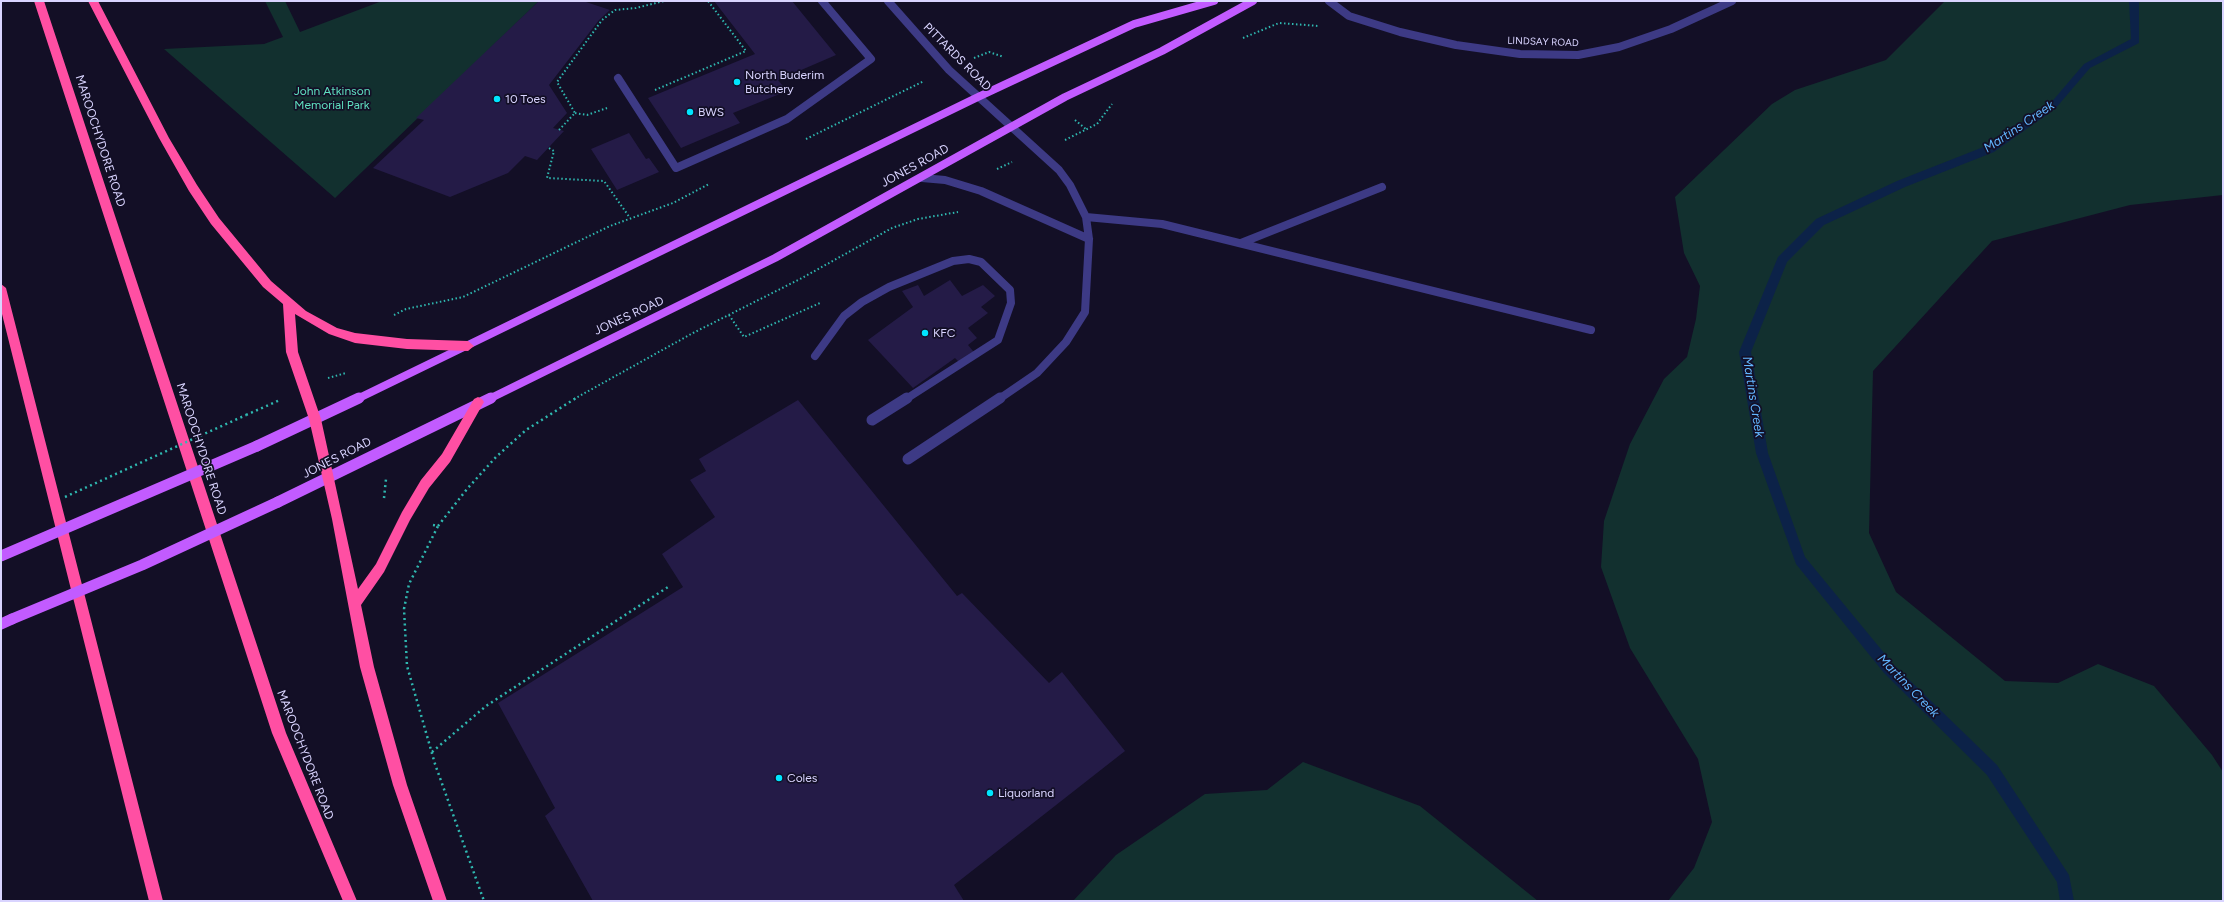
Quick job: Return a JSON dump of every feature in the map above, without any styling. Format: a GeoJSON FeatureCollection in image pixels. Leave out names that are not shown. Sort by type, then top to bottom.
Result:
{"type":"FeatureCollection","features":[{"type":"Feature","properties":{"kind":"highway","name":"MAROOCHYDORE ROAD"},"geometry":{"type":"LineString","coordinates":[[39,1],[279,733],[350,901]]}},
{"type":"Feature","properties":{"kind":"highway"},"geometry":{"type":"LineString","coordinates":[[93,1],[164,138],[193,188],[215,221],[267,284],[302,314],[333,331],[355,338],[407,344],[468,346]]}},
{"type":"Feature","properties":{"kind":"highway"},"geometry":{"type":"LineString","coordinates":[[1,288],[156,901]]}},
{"type":"Feature","properties":{"kind":"highway"},"geometry":{"type":"LineString","coordinates":[[288,302],[292,352],[315,419],[367,668],[398,778],[440,901]]}},
{"type":"Feature","properties":{"kind":"highway"},"geometry":{"type":"LineString","coordinates":[[354,605],[380,568],[406,516],[426,484],[446,458],[478,402]]}},
{"type":"Feature","properties":{"kind":"main road"},"geometry":{"type":"LineString","coordinates":[[1,556],[257,446],[315,419],[468,346],[978,96],[1025,76],[1134,24],[1214,1]]}},
{"type":"Feature","properties":{"kind":"main road","name":"JONES ROAD"},"geometry":{"type":"LineString","coordinates":[[1,624],[142,565],[278,502],[478,402],[720,286],[922,178],[1056,102],[1162,51],[1253,1]]}},
{"type":"Feature","properties":{"kind":"street"},"geometry":{"type":"LineString","coordinates":[[618,78],[676,168],[787,119],[871,59],[822,1]]}},
{"type":"Feature","properties":{"kind":"street","name":"PITTARDS ROAD"},"geometry":{"type":"LineString","coordinates":[[888,1],[949,70],[1059,170],[1070,185],[1086,217]]}},
{"type":"Feature","properties":{"kind":"street","name":"LINDSAY ROAD"},"geometry":{"type":"LineString","coordinates":[[1329,1],[1349,16],[1400,32],[1456,45],[1520,54],[1578,54],[1619,47],[1671,29],[1732,1]]}},
{"type":"Feature","properties":{"kind":"street"},"geometry":{"type":"LineString","coordinates":[[922,178],[945,180],[981,190],[1088,239]]}},
{"type":"Feature","properties":{"kind":"street"},"geometry":{"type":"LineString","coordinates":[[1241,244],[1382,187]]}},
{"type":"Feature","properties":{"kind":"street"},"geometry":{"type":"LineString","coordinates":[[908,459],[1037,373],[1066,342],[1085,312],[1088,239],[1086,217],[1162,224],[1590,330]]}},
{"type":"Feature","properties":{"kind":"street"},"geometry":{"type":"LineString","coordinates":[[815,356],[844,316],[862,302],[889,287],[953,261],[969,259],[981,262],[1010,290],[1011,303],[998,340],[872,420]]}},
{"type":"Feature","properties":{"kind":"path"},"geometry":{"type":"LineString","coordinates":[[575,113],[557,82],[602,20],[615,10],[636,8],[664,1]]}},
{"type":"Feature","properties":{"kind":"path"},"geometry":{"type":"LineString","coordinates":[[575,113],[587,115],[632,100],[746,51],[708,1]]}},
{"type":"Feature","properties":{"kind":"path"},"geometry":{"type":"LineString","coordinates":[[1237,41],[1279,23],[1333,27],[1349,16]]}},
{"type":"Feature","properties":{"kind":"path"},"geometry":{"type":"LineString","coordinates":[[802,140],[989,52],[1002,55],[1025,76]]}},
{"type":"Feature","properties":{"kind":"path"},"geometry":{"type":"LineString","coordinates":[[1056,102],[1087,130]]}},
{"type":"Feature","properties":{"kind":"path"},"geometry":{"type":"LineString","coordinates":[[438,526],[467,489],[496,457],[553,411],[591,387],[802,278],[892,228],[918,219],[962,211],[981,190],[995,170],[1087,130],[1097,124],[1114,103]]}},
{"type":"Feature","properties":{"kind":"path"},"geometry":{"type":"LineString","coordinates":[[559,130],[575,113]]}},
{"type":"Feature","properties":{"kind":"path"},"geometry":{"type":"LineString","coordinates":[[549,148],[554,151],[547,178],[570,178],[604,181],[630,218]]}},
{"type":"Feature","properties":{"kind":"path"},"geometry":{"type":"LineString","coordinates":[[346,372],[365,366],[392,317],[397,313],[463,297],[630,218],[673,203],[714,181]]}},
{"type":"Feature","properties":{"kind":"path"},"geometry":{"type":"LineString","coordinates":[[729,315],[744,337],[824,301]]}},
{"type":"Feature","properties":{"kind":"path"},"geometry":{"type":"LineString","coordinates":[[59,500],[246,415]]}},
{"type":"Feature","properties":{"kind":"path"},"geometry":{"type":"LineString","coordinates":[[432,752],[486,706],[668,587]]}},
{"type":"Feature","properties":{"kind":"green space","name":"John Atkinson Memorial Park"},"geometry":{"type":"Polygon","coordinates":[[[265,1],[285,1],[300,32],[382,1],[539,1],[335,198],[164,49],[264,44],[283,37],[265,1]]]}},
{"type":"Feature","properties":{"kind":"green space"},"geometry":{"type":"Polygon","coordinates":[[[1945,1],[2223,1],[2223,195],[2130,205],[1992,241],[1873,371],[1869,533],[1896,592],[2005,681],[2058,683],[2098,664],[2154,686],[2212,755],[2223,772],[2223,901],[1668,901],[1694,868],[1712,822],[1698,759],[1630,648],[1601,567],[1604,521],[1630,444],[1664,379],[1687,357],[1696,319],[1700,286],[1684,253],[1675,197],[1772,104],[1795,90],[1886,60],[1945,1]]]}},
{"type":"Feature","properties":{"kind":"green space"},"geometry":{"type":"Polygon","coordinates":[[[1303,762],[1420,806],[1538,901],[1073,901],[1116,855],[1205,794],[1267,790],[1303,762]]]}},
{"type":"Feature","properties":{"kind":"building","name":"10 Toes"},"geometry":{"type":"Polygon","coordinates":[[[539,1],[583,1],[610,10],[599,20],[549,85],[567,113],[553,128],[564,131],[537,160],[525,156],[508,173],[450,197],[373,168],[424,120],[416,118],[539,1]]]}},
{"type":"Feature","properties":{"kind":"building"},"geometry":{"type":"Polygon","coordinates":[[[714,1],[792,1],[836,55],[778,80],[787,91],[733,113],[740,123],[681,148],[648,98],[755,54],[714,1]]]}},
{"type":"Feature","properties":{"kind":"building"},"geometry":{"type":"Polygon","coordinates":[[[629,133],[646,159],[649,158],[659,172],[617,190],[591,149],[629,133]]]}},
{"type":"Feature","properties":{"kind":"building","name":"KFC"},"geometry":{"type":"Polygon","coordinates":[[[950,280],[962,296],[983,285],[995,296],[981,307],[988,313],[968,328],[977,338],[968,345],[978,357],[962,365],[955,358],[913,388],[868,340],[913,307],[902,291],[918,285],[924,296],[950,280]]]}},
{"type":"Feature","properties":{"kind":"building"},"geometry":{"type":"Polygon","coordinates":[[[798,400],[957,596],[962,593],[1049,683],[1062,672],[1125,751],[954,885],[964,901],[593,901],[545,816],[555,808],[498,703],[683,587],[662,554],[715,517],[690,480],[706,471],[699,459],[798,400]]]}},
{"type":"Feature","properties":{"kind":"waterway","name":"Martins Creek"},"geometry":{"type":"LineString","coordinates":[[2067,901],[2064,880],[1992,770],[1889,669],[1800,560],[1762,453],[1745,352],[1782,260],[1820,222],[1901,184],[1990,149],[2052,107],[2087,66],[2136,41],[2134,1]]}},
{"type":"Feature","properties":{"kind":"place","name":"North Buderim Butchery"},"geometry":{"type":"Point","coordinates":[737,82]}},
{"type":"Feature","properties":{"kind":"place","name":"10 Toes"},"geometry":{"type":"Point","coordinates":[497,99]}},
{"type":"Feature","properties":{"kind":"place","name":"BWS"},"geometry":{"type":"Point","coordinates":[690,112]}},
{"type":"Feature","properties":{"kind":"place","name":"KFC"},"geometry":{"type":"Point","coordinates":[925,333]}},
{"type":"Feature","properties":{"kind":"place","name":"Coles"},"geometry":{"type":"Point","coordinates":[779,778]}},
{"type":"Feature","properties":{"kind":"place","name":"Liquorland"},"geometry":{"type":"Point","coordinates":[990,793]}}]}
